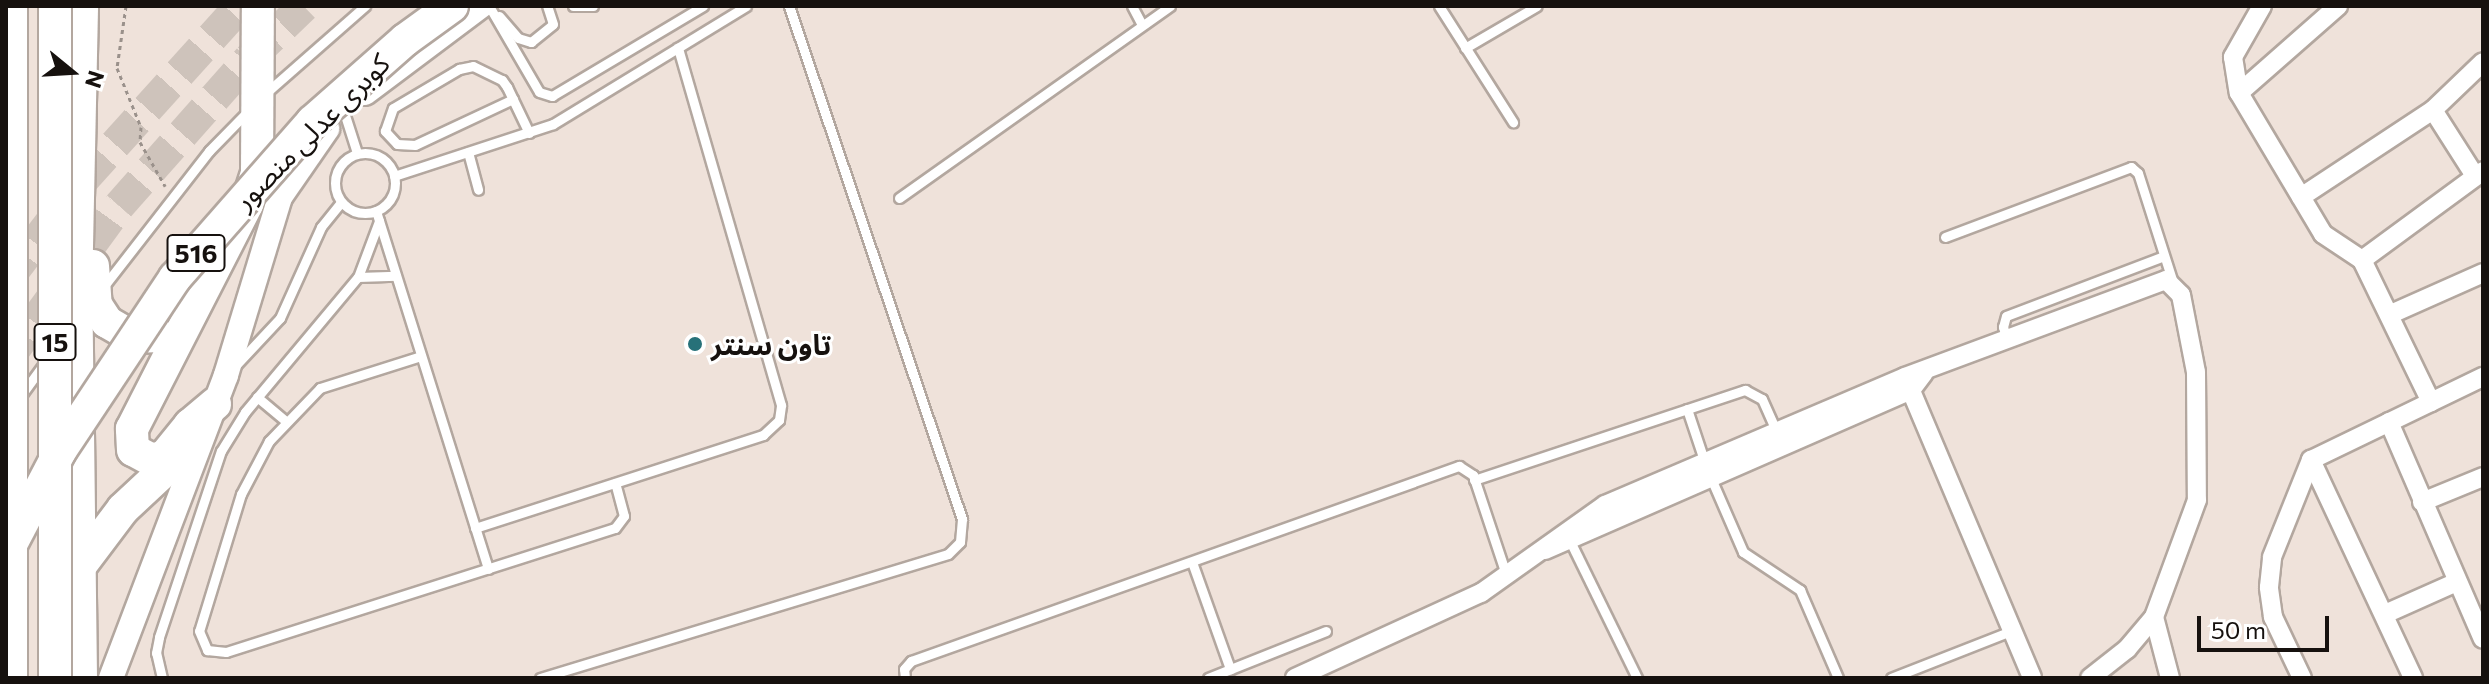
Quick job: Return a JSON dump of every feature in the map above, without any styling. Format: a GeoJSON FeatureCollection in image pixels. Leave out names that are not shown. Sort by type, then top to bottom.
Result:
{"type":"FeatureCollection","features":[{"type":"Feature","properties":{"kind":"highway","name":"15"},"geometry":{"type":"LineString","coordinates":[[11,6],[11,678]]}},
{"type":"Feature","properties":{"kind":"highway","name":"15"},"geometry":{"type":"LineString","coordinates":[[55,6],[55,678]]}},
{"type":"Feature","properties":{"kind":"highway"},"geometry":{"type":"LineString","coordinates":[[81,678],[79,215],[82,6]]}},
{"type":"Feature","properties":{"kind":"highway"},"geometry":{"type":"LineString","coordinates":[[221,390],[165,456],[144,459],[133,450],[132,429],[181,326],[240,220],[257,174],[258,6]]}},
{"type":"Feature","properties":{"kind":"highway","name":"كوبرى عدلى منصور"},"geometry":{"type":"LineString","coordinates":[[6,554],[67,438],[175,278],[312,122],[405,40],[452,6]]}},
{"type":"Feature","properties":{"kind":"highway"},"geometry":{"type":"LineString","coordinates":[[79,215],[92,249],[96,305],[107,322],[143,338],[181,326]]}},
{"type":"Feature","properties":{"kind":"highway"},"geometry":{"type":"LineString","coordinates":[[80,566],[139,492],[202,438]]}},
{"type":"Feature","properties":{"kind":"main road"},"geometry":{"type":"LineString","coordinates":[[111,678],[221,390],[280,197],[309,149],[343,109],[487,7]]}},
{"type":"Feature","properties":{"kind":"street"},"geometry":{"type":"LineString","coordinates":[[2262,6],[2233,57],[2239,93],[2323,234],[2362,260],[2391,314],[2431,402]]}},
{"type":"Feature","properties":{"kind":"street"},"geometry":{"type":"LineString","coordinates":[[2239,93],[2338,6]]}},
{"type":"Feature","properties":{"kind":"street"},"geometry":{"type":"LineString","coordinates":[[2301,197],[2433,110],[2483,62]]}},
{"type":"Feature","properties":{"kind":"street"},"geometry":{"type":"LineString","coordinates":[[2362,260],[2479,173],[2433,110]]}},
{"type":"Feature","properties":{"kind":"street"},"geometry":{"type":"LineString","coordinates":[[2391,314],[2483,273]]}},
{"type":"Feature","properties":{"kind":"street"},"geometry":{"type":"LineString","coordinates":[[1295,678],[1316,674],[1507,577],[1605,505],[1708,470],[1908,384],[1924,373],[2159,280],[2173,283],[2181,295],[2196,372],[2199,483],[2188,534],[2154,617],[2133,644],[2090,678]]}},
{"type":"Feature","properties":{"kind":"street"},"geometry":{"type":"LineString","coordinates":[[2302,678],[2273,617],[2269,587],[2272,557],[2311,460],[2483,377]]}},
{"type":"Feature","properties":{"kind":"street"},"geometry":{"type":"LineString","coordinates":[[1542,550],[1570,541],[1777,432],[1908,384]]}},
{"type":"Feature","properties":{"kind":"street"},"geometry":{"type":"LineString","coordinates":[[1908,384],[2032,678]]}},
{"type":"Feature","properties":{"kind":"street"},"geometry":{"type":"LineString","coordinates":[[2389,422],[2483,639]]}},
{"type":"Feature","properties":{"kind":"street"},"geometry":{"type":"LineString","coordinates":[[2311,460],[2413,678]]}},
{"type":"Feature","properties":{"kind":"street"},"geometry":{"type":"LineString","coordinates":[[2422,502],[2483,477]]}},
{"type":"Feature","properties":{"kind":"street"},"geometry":{"type":"LineString","coordinates":[[2385,614],[2457,582]]}},
{"type":"Feature","properties":{"kind":"street"},"geometry":{"type":"LineString","coordinates":[[2154,617],[2170,678]]}},
{"type":"Feature","properties":{"kind":"lane"},"geometry":{"type":"LineString","coordinates":[[6,417],[209,151],[287,71],[365,6]]}},
{"type":"Feature","properties":{"kind":"lane"},"geometry":{"type":"LineString","coordinates":[[487,7],[528,42],[551,27],[553,16],[547,6]]}},
{"type":"Feature","properties":{"kind":"lane"},"geometry":{"type":"LineString","coordinates":[[573,6],[593,6]]}},
{"type":"Feature","properties":{"kind":"lane"},"geometry":{"type":"LineString","coordinates":[[487,7],[539,92],[552,96],[703,6]]}},
{"type":"Feature","properties":{"kind":"lane"},"geometry":{"type":"LineString","coordinates":[[394,176],[529,133],[560,120],[746,6]]}},
{"type":"Feature","properties":{"kind":"lane"},"geometry":{"type":"LineString","coordinates":[[540,678],[948,554],[963,534],[957,504],[789,6]]}},
{"type":"Feature","properties":{"kind":"lane"},"geometry":{"type":"LineString","coordinates":[[1132,6],[1142,25]]}},
{"type":"Feature","properties":{"kind":"lane"},"geometry":{"type":"LineString","coordinates":[[899,198],[1170,6]]}},
{"type":"Feature","properties":{"kind":"lane"},"geometry":{"type":"LineString","coordinates":[[1439,6],[1513,122]]}},
{"type":"Feature","properties":{"kind":"lane"},"geometry":{"type":"LineString","coordinates":[[1465,48],[1537,6]]}},
{"type":"Feature","properties":{"kind":"lane"},"geometry":{"type":"LineString","coordinates":[[475,528],[763,435],[781,413],[678,48]]}},
{"type":"Feature","properties":{"kind":"lane"},"geometry":{"type":"LineString","coordinates":[[513,99],[415,145],[397,144],[385,131],[393,108],[459,69],[489,70],[513,99],[529,133]]}},
{"type":"Feature","properties":{"kind":"lane"},"geometry":{"type":"LineString","coordinates":[[343,109],[357,153]]}},
{"type":"Feature","properties":{"kind":"lane"},"geometry":{"type":"LineString","coordinates":[[468,152],[478,190]]}},
{"type":"Feature","properties":{"kind":"lane"},"geometry":{"type":"LineString","coordinates":[[162,678],[157,645],[211,480],[230,433],[358,277],[378,216],[392,197],[394,176],[380,157],[357,153],[342,162],[334,177],[341,202],[361,213],[378,216]]}},
{"type":"Feature","properties":{"kind":"lane"},"geometry":{"type":"LineString","coordinates":[[1945,237],[2126,167],[2138,173],[2173,283]]}},
{"type":"Feature","properties":{"kind":"lane"},"geometry":{"type":"LineString","coordinates":[[221,390],[280,318],[321,227],[341,202]]}},
{"type":"Feature","properties":{"kind":"lane"},"geometry":{"type":"LineString","coordinates":[[378,216],[488,569]]}},
{"type":"Feature","properties":{"kind":"lane"},"geometry":{"type":"LineString","coordinates":[[2007,340],[2003,327],[2006,316],[2164,256]]}},
{"type":"Feature","properties":{"kind":"lane"},"geometry":{"type":"LineString","coordinates":[[358,277],[396,276]]}},
{"type":"Feature","properties":{"kind":"lane"},"geometry":{"type":"LineString","coordinates":[[421,356],[320,388],[286,421],[241,494],[199,631],[207,650],[226,652],[615,528],[624,516],[615,483]]}},
{"type":"Feature","properties":{"kind":"lane"},"geometry":{"type":"LineString","coordinates":[[1474,480],[1745,390],[1755,392],[1777,432]]}},
{"type":"Feature","properties":{"kind":"lane"},"geometry":{"type":"LineString","coordinates":[[257,397],[286,421]]}},
{"type":"Feature","properties":{"kind":"lane"},"geometry":{"type":"LineString","coordinates":[[1687,409],[1708,470],[1743,552],[1800,590],[1838,678]]}},
{"type":"Feature","properties":{"kind":"lane"},"geometry":{"type":"LineString","coordinates":[[905,678],[904,669],[911,661],[1454,467],[1465,467],[1474,480],[1507,577]]}},
{"type":"Feature","properties":{"kind":"lane"},"geometry":{"type":"LineString","coordinates":[[1570,541],[1637,678]]}},
{"type":"Feature","properties":{"kind":"lane"},"geometry":{"type":"LineString","coordinates":[[1192,562],[1230,669]]}},
{"type":"Feature","properties":{"kind":"lane"},"geometry":{"type":"LineString","coordinates":[[1208,678],[1326,631]]}},
{"type":"Feature","properties":{"kind":"lane"},"geometry":{"type":"LineString","coordinates":[[1891,678],[2011,631]]}},
{"type":"Feature","properties":{"kind":"path"},"geometry":{"type":"LineString","coordinates":[[126,6],[117,68],[141,127],[140,142],[169,192]]}},
{"type":"Feature","properties":{"kind":"tunnel"},"geometry":{"type":"LineString","coordinates":[[6,281],[83,180],[240,6]]}},
{"type":"Feature","properties":{"kind":"tunnel"},"geometry":{"type":"LineString","coordinates":[[6,361],[119,206],[249,59],[304,6]]}},
{"type":"Feature","properties":{"kind":"place","name":"تاون سنتر"},"geometry":{"type":"Point","coordinates":[695,344]}}]}
